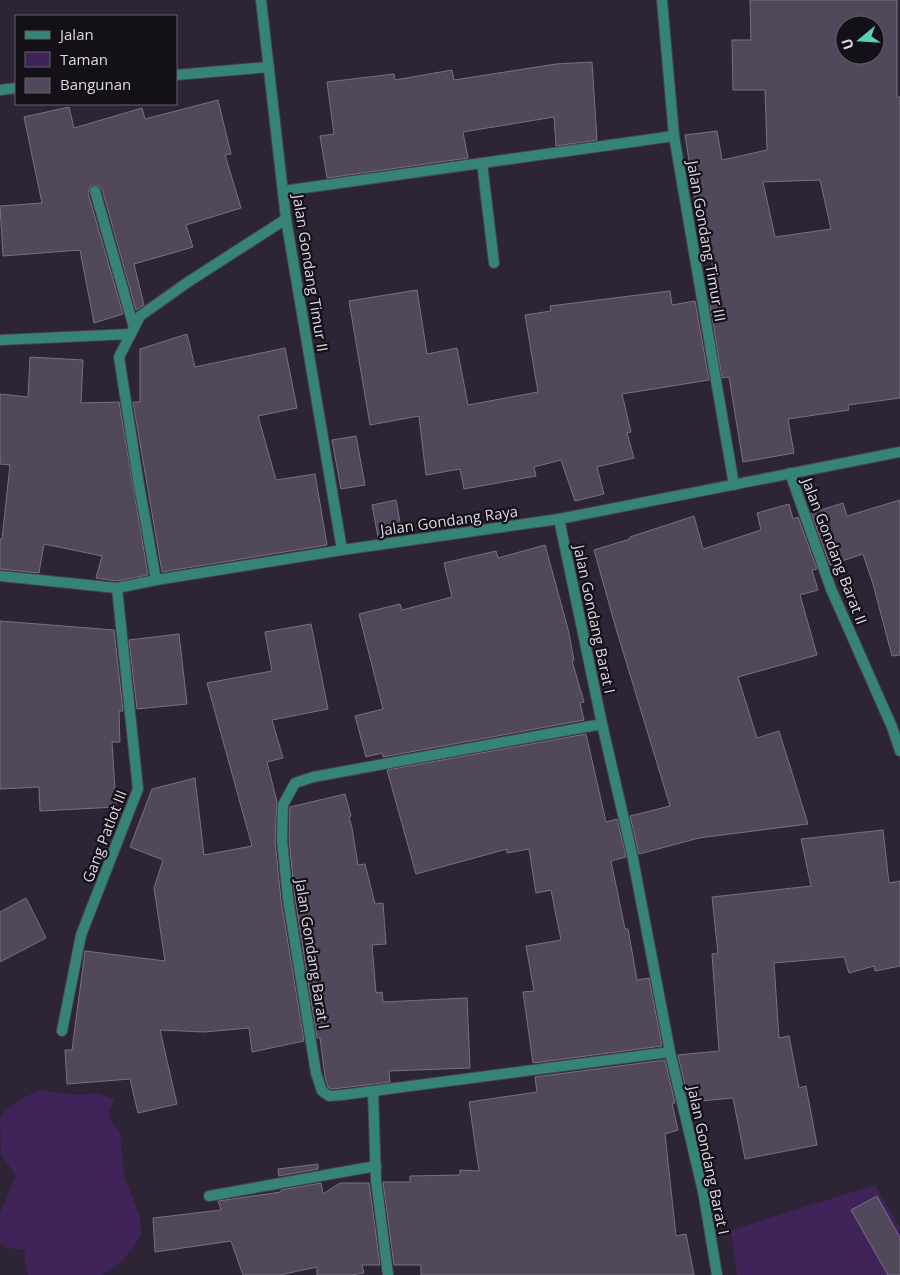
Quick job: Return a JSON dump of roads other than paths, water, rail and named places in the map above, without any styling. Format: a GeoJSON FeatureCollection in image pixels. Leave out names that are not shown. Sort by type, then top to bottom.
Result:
{"type":"FeatureCollection","features":[{"type":"Feature","properties":{"kind":"street","name":"Jalan Gondang Timur II"},"geometry":{"type":"LineString","coordinates":[[261,0],[286,219],[342,550]]}},
{"type":"Feature","properties":{"kind":"street","name":"Jalan Gondang Timur III"},"geometry":{"type":"LineString","coordinates":[[662,0],[674,136],[734,485]]}},
{"type":"Feature","properties":{"kind":"street"},"geometry":{"type":"LineString","coordinates":[[178,75],[269,67]]}},
{"type":"Feature","properties":{"kind":"street"},"geometry":{"type":"LineString","coordinates":[[0,90],[15,88]]}},
{"type":"Feature","properties":{"kind":"street"},"geometry":{"type":"LineString","coordinates":[[283,191],[674,136]]}},
{"type":"Feature","properties":{"kind":"street"},"geometry":{"type":"LineString","coordinates":[[482,163],[494,263]]}},
{"type":"Feature","properties":{"kind":"street"},"geometry":{"type":"LineString","coordinates":[[95,191],[132,331]]}},
{"type":"Feature","properties":{"kind":"street"},"geometry":{"type":"LineString","coordinates":[[156,580],[119,357],[140,316],[188,282],[286,219]]}},
{"type":"Feature","properties":{"kind":"street"},"geometry":{"type":"LineString","coordinates":[[0,340],[132,331]]}},
{"type":"Feature","properties":{"kind":"street","name":"Jalan Gondang Raya"},"geometry":{"type":"LineString","coordinates":[[0,576],[117,588],[342,550],[560,519],[900,452]]}},
{"type":"Feature","properties":{"kind":"street","name":"Jalan Gondang Barat II"},"geometry":{"type":"LineString","coordinates":[[790,473],[830,589],[892,726],[900,751]]}},
{"type":"Feature","properties":{"kind":"street","name":"Jalan Gondang Barat I"},"geometry":{"type":"LineString","coordinates":[[560,519],[602,724],[632,854],[670,1052],[703,1191],[717,1275]]}},
{"type":"Feature","properties":{"kind":"street","name":"Gang Patlot III"},"geometry":{"type":"LineString","coordinates":[[62,1031],[81,935],[138,789],[117,588]]}},
{"type":"Feature","properties":{"kind":"street","name":"Jalan Gondang Barat I"},"geometry":{"type":"LineString","coordinates":[[602,724],[313,776],[295,783],[283,806],[282,840],[288,899],[316,1074],[322,1092],[329,1096],[670,1052]]}},
{"type":"Feature","properties":{"kind":"street"},"geometry":{"type":"LineString","coordinates":[[374,1091],[376,1166],[388,1275]]}},
{"type":"Feature","properties":{"kind":"street"},"geometry":{"type":"LineString","coordinates":[[208,1196],[376,1166]]}}]}
